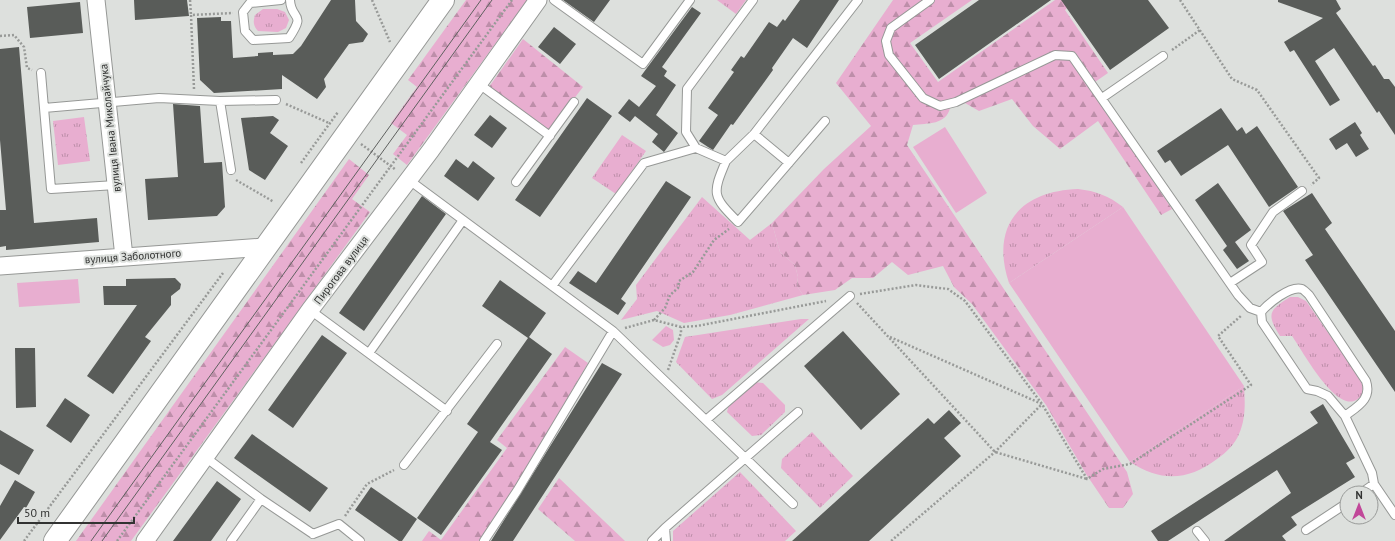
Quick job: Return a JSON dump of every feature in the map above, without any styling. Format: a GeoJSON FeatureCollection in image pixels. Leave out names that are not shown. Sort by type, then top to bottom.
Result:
{"type":"FeatureCollection","features":[{"type":"Feature","properties":{"kind":"main road"},"geometry":{"type":"LineString","coordinates":[[55,541],[443,0]]}},
{"type":"Feature","properties":{"kind":"street","name":"вулиця Івана Миколайчука"},"geometry":{"type":"LineString","coordinates":[[96,0],[124,257]]}},
{"type":"Feature","properties":{"kind":"street","name":"Пирогова вулиця"},"geometry":{"type":"LineString","coordinates":[[145,541],[310,310],[409,180],[538,0]]}},
{"type":"Feature","properties":{"kind":"street","name":"вулиця Заболотного"},"geometry":{"type":"LineString","coordinates":[[0,266],[266,247]]}},
{"type":"Feature","properties":{"kind":"lane"},"geometry":{"type":"LineString","coordinates":[[281,0],[250,3],[243,12],[245,31],[253,40],[289,38],[298,24],[298,17],[290,0]]}},
{"type":"Feature","properties":{"kind":"lane"},"geometry":{"type":"LineString","coordinates":[[554,0],[643,64],[690,0]]}},
{"type":"Feature","properties":{"kind":"lane"},"geometry":{"type":"LineString","coordinates":[[726,161],[696,148],[686,132],[687,90],[753,0]]}},
{"type":"Feature","properties":{"kind":"lane"},"geometry":{"type":"LineString","coordinates":[[825,121],[738,222],[721,205],[715,187],[726,161],[754,134],[858,0]]}},
{"type":"Feature","properties":{"kind":"lane"},"geometry":{"type":"LineString","coordinates":[[930,0],[891,28],[886,41],[889,55],[923,98],[940,106],[956,102],[1055,55],[1072,56],[1230,283],[1250,308],[1261,312]]}},
{"type":"Feature","properties":{"kind":"lane"},"geometry":{"type":"LineString","coordinates":[[1102,98],[1164,56]]}},
{"type":"Feature","properties":{"kind":"lane"},"geometry":{"type":"LineString","coordinates":[[41,73],[51,190],[116,185]]}},
{"type":"Feature","properties":{"kind":"lane"},"geometry":{"type":"LineString","coordinates":[[479,84],[550,136]]}},
{"type":"Feature","properties":{"kind":"lane"},"geometry":{"type":"LineString","coordinates":[[44,108],[107,101],[159,98],[220,101],[276,100]]}},
{"type":"Feature","properties":{"kind":"lane"},"geometry":{"type":"LineString","coordinates":[[220,101],[231,170]]}},
{"type":"Feature","properties":{"kind":"lane"},"geometry":{"type":"LineString","coordinates":[[516,182],[574,102]]}},
{"type":"Feature","properties":{"kind":"lane"},"geometry":{"type":"LineString","coordinates":[[754,134],[789,163]]}},
{"type":"Feature","properties":{"kind":"lane"},"geometry":{"type":"LineString","coordinates":[[552,286],[644,163],[696,148]]}},
{"type":"Feature","properties":{"kind":"lane"},"geometry":{"type":"LineString","coordinates":[[409,180],[613,331],[793,504]]}},
{"type":"Feature","properties":{"kind":"lane"},"geometry":{"type":"LineString","coordinates":[[1230,283],[1262,262],[1251,245],[1273,212],[1302,191]]}},
{"type":"Feature","properties":{"kind":"lane"},"geometry":{"type":"LineString","coordinates":[[369,353],[464,220]]}},
{"type":"Feature","properties":{"kind":"lane"},"geometry":{"type":"LineString","coordinates":[[1261,312],[1293,288],[1302,289],[1309,295],[1366,381],[1368,387],[1365,399],[1361,405],[1345,416]]}},
{"type":"Feature","properties":{"kind":"lane"},"geometry":{"type":"LineString","coordinates":[[706,420],[850,296]]}},
{"type":"Feature","properties":{"kind":"lane"},"geometry":{"type":"LineString","coordinates":[[310,310],[447,410]]}},
{"type":"Feature","properties":{"kind":"lane"},"geometry":{"type":"LineString","coordinates":[[1261,312],[1262,322],[1307,389],[1317,391],[1328,396],[1345,416],[1372,473],[1374,484],[1395,515]]}},
{"type":"Feature","properties":{"kind":"lane"},"geometry":{"type":"LineString","coordinates":[[484,541],[518,491],[613,331]]}},
{"type":"Feature","properties":{"kind":"lane"},"geometry":{"type":"LineString","coordinates":[[404,465],[497,344]]}},
{"type":"Feature","properties":{"kind":"lane"},"geometry":{"type":"LineString","coordinates":[[652,541],[798,412]]}},
{"type":"Feature","properties":{"kind":"lane"},"geometry":{"type":"LineString","coordinates":[[205,457],[313,538],[339,524],[360,541]]}},
{"type":"Feature","properties":{"kind":"lane"},"geometry":{"type":"LineString","coordinates":[[231,541],[261,499]]}},
{"type":"Feature","properties":{"kind":"lane"},"geometry":{"type":"LineString","coordinates":[[1306,530],[1339,508]]}},
{"type":"Feature","properties":{"kind":"lane"},"geometry":{"type":"LineString","coordinates":[[665,528],[666,541]]}},
{"type":"Feature","properties":{"kind":"lane"},"geometry":{"type":"LineString","coordinates":[[1197,531],[1204,541]]}},
{"type":"Feature","properties":{"kind":"path"},"geometry":{"type":"LineString","coordinates":[[190,0],[195,99]]}},
{"type":"Feature","properties":{"kind":"path"},"geometry":{"type":"LineString","coordinates":[[372,0],[390,43]]}},
{"type":"Feature","properties":{"kind":"path"},"geometry":{"type":"LineString","coordinates":[[117,541],[512,0]]}},
{"type":"Feature","properties":{"kind":"path"},"geometry":{"type":"LineString","coordinates":[[1180,0],[1232,79],[1257,90],[1319,178],[1302,191]]}},
{"type":"Feature","properties":{"kind":"path"},"geometry":{"type":"LineString","coordinates":[[191,15],[243,12]]}},
{"type":"Feature","properties":{"kind":"path"},"geometry":{"type":"LineString","coordinates":[[1164,56],[1200,30]]}},
{"type":"Feature","properties":{"kind":"path"},"geometry":{"type":"LineString","coordinates":[[0,36],[14,35],[24,47],[27,68],[41,73]]}},
{"type":"Feature","properties":{"kind":"path"},"geometry":{"type":"LineString","coordinates":[[276,100],[329,123],[300,165]]}},
{"type":"Feature","properties":{"kind":"path"},"geometry":{"type":"LineString","coordinates":[[359,143],[409,180]]}},
{"type":"Feature","properties":{"kind":"path"},"geometry":{"type":"LineString","coordinates":[[231,170],[231,178],[274,202]]}},
{"type":"Feature","properties":{"kind":"path"},"geometry":{"type":"LineString","coordinates":[[270,208],[278,196]]}},
{"type":"Feature","properties":{"kind":"path"},"geometry":{"type":"LineString","coordinates":[[654,320],[666,308],[670,295],[678,288],[680,281],[693,272],[714,240],[738,222]]}},
{"type":"Feature","properties":{"kind":"path"},"geometry":{"type":"LineString","coordinates":[[24,541],[240,248]]}},
{"type":"Feature","properties":{"kind":"path"},"geometry":{"type":"LineString","coordinates":[[613,331],[654,320],[681,326],[697,326],[916,284],[948,289],[965,301],[1042,404],[1087,479]]}},
{"type":"Feature","properties":{"kind":"path"},"geometry":{"type":"LineString","coordinates":[[850,296],[995,452],[1087,479],[1103,469],[1130,464],[1251,385],[1218,336],[1250,308]]}},
{"type":"Feature","properties":{"kind":"path"},"geometry":{"type":"LineString","coordinates":[[664,379],[681,333],[681,326]]}},
{"type":"Feature","properties":{"kind":"path"},"geometry":{"type":"LineString","coordinates":[[887,336],[1042,404]]}},
{"type":"Feature","properties":{"kind":"path"},"geometry":{"type":"LineString","coordinates":[[892,541],[995,452],[1042,404]]}},
{"type":"Feature","properties":{"kind":"path"},"geometry":{"type":"LineString","coordinates":[[339,524],[367,484],[404,465]]}},
{"type":"Feature","properties":{"kind":"green space"},"geometry":{"type":"Polygon","coordinates":[[[466,0],[527,0],[407,165],[393,154],[407,135],[391,123],[417,87],[408,80],[466,0]]]}},
{"type":"Feature","properties":{"kind":"green space"},"geometry":{"type":"Polygon","coordinates":[[[717,0],[746,0],[736,14],[717,0]]]}},
{"type":"Feature","properties":{"kind":"green space"},"geometry":{"type":"Polygon","coordinates":[[[893,0],[972,0],[910,43],[938,82],[1055,0],[1066,0],[1070,5],[1065,10],[1108,73],[1092,84],[1107,112],[1172,209],[1161,215],[1098,121],[1060,149],[1033,126],[1012,99],[979,111],[965,103],[950,108],[945,118],[936,122],[913,125],[907,145],[1127,472],[1133,494],[1123,508],[1109,508],[1086,474],[1046,405],[972,304],[954,287],[943,266],[908,275],[892,262],[873,278],[852,278],[835,290],[803,295],[797,286],[798,277],[795,265],[780,252],[772,223],[824,169],[871,126],[836,83],[893,0]]]}},
{"type":"Feature","properties":{"kind":"green space"},"geometry":{"type":"Polygon","coordinates":[[[263,9],[277,9],[285,12],[289,20],[286,28],[278,32],[258,31],[254,25],[254,17],[263,9]]]}},
{"type":"Feature","properties":{"kind":"green space"},"geometry":{"type":"Polygon","coordinates":[[[523,39],[583,87],[549,131],[489,87],[523,39]]]}},
{"type":"Feature","properties":{"kind":"green space"},"geometry":{"type":"Polygon","coordinates":[[[84,117],[90,161],[58,165],[53,121],[84,117]]]}},
{"type":"Feature","properties":{"kind":"green space"},"geometry":{"type":"Polygon","coordinates":[[[945,127],[987,193],[956,213],[913,147],[945,127]]]}},
{"type":"Feature","properties":{"kind":"green space"},"geometry":{"type":"Polygon","coordinates":[[[622,135],[646,151],[616,194],[592,178],[622,135]]]}},
{"type":"Feature","properties":{"kind":"green space"},"geometry":{"type":"Polygon","coordinates":[[[349,159],[369,175],[352,199],[370,212],[131,541],[76,541],[349,159]]]}},
{"type":"Feature","properties":{"kind":"green space"},"geometry":{"type":"Polygon","coordinates":[[[1078,189],[1091,191],[1102,195],[1123,207],[1009,283],[1004,263],[1004,245],[1007,229],[1015,215],[1026,205],[1040,197],[1058,191],[1078,189]]]}},
{"type":"Feature","properties":{"kind":"green space"},"geometry":{"type":"Polygon","coordinates":[[[702,197],[750,240],[772,223],[780,252],[795,265],[798,277],[797,286],[803,295],[730,315],[684,323],[657,311],[621,320],[637,299],[636,285],[702,197]]]}},
{"type":"Feature","properties":{"kind":"green space"},"geometry":{"type":"Polygon","coordinates":[[[1123,207],[1244,386],[1130,462],[1009,283],[1123,207]]]}},
{"type":"Feature","properties":{"kind":"green space"},"geometry":{"type":"Polygon","coordinates":[[[78,279],[80,303],[19,307],[17,283],[78,279]]]}},
{"type":"Feature","properties":{"kind":"green space"},"geometry":{"type":"Polygon","coordinates":[[[1290,297],[1298,297],[1306,301],[1361,380],[1363,388],[1362,395],[1356,400],[1346,401],[1337,396],[1310,365],[1292,336],[1280,336],[1271,317],[1272,313],[1278,305],[1290,297]]]}},
{"type":"Feature","properties":{"kind":"green space"},"geometry":{"type":"Polygon","coordinates":[[[809,319],[722,395],[712,399],[676,362],[685,337],[809,319]]]}},
{"type":"Feature","properties":{"kind":"green space"},"geometry":{"type":"Polygon","coordinates":[[[666,326],[673,330],[674,340],[670,345],[663,347],[652,340],[666,326]]]}},
{"type":"Feature","properties":{"kind":"green space"},"geometry":{"type":"Polygon","coordinates":[[[565,347],[588,363],[519,481],[479,541],[422,541],[429,531],[441,540],[507,448],[497,440],[565,347]]]}},
{"type":"Feature","properties":{"kind":"green space"},"geometry":{"type":"Polygon","coordinates":[[[754,382],[763,383],[785,405],[785,412],[761,435],[752,436],[727,412],[729,404],[754,382]]]}},
{"type":"Feature","properties":{"kind":"green space"},"geometry":{"type":"Polygon","coordinates":[[[1244,386],[1245,404],[1241,428],[1233,445],[1220,457],[1196,472],[1174,476],[1164,476],[1153,473],[1141,469],[1130,462],[1244,386]]]}},
{"type":"Feature","properties":{"kind":"green space"},"geometry":{"type":"Polygon","coordinates":[[[812,432],[853,476],[820,508],[781,468],[782,459],[812,432]]]}},
{"type":"Feature","properties":{"kind":"green space"},"geometry":{"type":"Polygon","coordinates":[[[740,472],[796,531],[785,541],[673,541],[673,531],[740,472]]]}},
{"type":"Feature","properties":{"kind":"green space"},"geometry":{"type":"Polygon","coordinates":[[[559,478],[625,541],[575,541],[538,509],[559,478]]]}},
{"type":"Feature","properties":{"kind":"building"},"geometry":{"type":"Polygon","coordinates":[[[134,0],[187,0],[189,16],[135,20],[134,0]]]}},
{"type":"Feature","properties":{"kind":"building"},"geometry":{"type":"Polygon","coordinates":[[[331,0],[355,0],[356,21],[368,34],[363,42],[349,44],[324,79],[326,87],[317,99],[282,75],[282,89],[214,93],[200,80],[197,18],[221,17],[221,21],[231,21],[233,58],[258,56],[258,53],[273,52],[273,55],[293,54],[301,46],[331,0]]]}},
{"type":"Feature","properties":{"kind":"building"},"geometry":{"type":"Polygon","coordinates":[[[563,0],[610,0],[594,22],[563,0]]]}},
{"type":"Feature","properties":{"kind":"building"},"geometry":{"type":"Polygon","coordinates":[[[800,0],[839,0],[807,48],[793,38],[772,68],[773,70],[713,150],[699,141],[718,115],[708,108],[734,72],[731,70],[741,56],[744,58],[769,22],[777,27],[783,19],[785,21],[800,0]]]}},
{"type":"Feature","properties":{"kind":"building"},"geometry":{"type":"Polygon","coordinates":[[[979,0],[1051,0],[939,79],[915,45],[979,0]]]}},
{"type":"Feature","properties":{"kind":"building"},"geometry":{"type":"Polygon","coordinates":[[[1061,0],[1148,0],[1169,28],[1110,70],[1061,0]]]}},
{"type":"Feature","properties":{"kind":"building"},"geometry":{"type":"Polygon","coordinates":[[[1278,0],[1336,0],[1341,9],[1336,13],[1373,66],[1375,65],[1384,79],[1389,79],[1395,87],[1395,135],[1379,111],[1377,113],[1334,48],[1315,61],[1340,100],[1330,106],[1294,50],[1290,52],[1284,42],[1323,18],[1278,2],[1278,0]]]}},
{"type":"Feature","properties":{"kind":"building"},"geometry":{"type":"Polygon","coordinates":[[[80,2],[83,33],[30,38],[27,7],[80,2]]]}},
{"type":"Feature","properties":{"kind":"building"},"geometry":{"type":"Polygon","coordinates":[[[692,7],[701,13],[662,67],[667,71],[664,76],[676,85],[656,115],[678,133],[664,152],[652,142],[658,134],[635,116],[630,122],[618,113],[629,99],[639,107],[656,86],[641,76],[692,7]]]}},
{"type":"Feature","properties":{"kind":"building"},"geometry":{"type":"Polygon","coordinates":[[[554,27],[576,44],[560,64],[538,47],[554,27]]]}},
{"type":"Feature","properties":{"kind":"building"},"geometry":{"type":"Polygon","coordinates":[[[19,47],[34,223],[97,218],[99,242],[6,250],[6,246],[0,247],[0,210],[6,210],[0,140],[0,49],[19,47]]]}},
{"type":"Feature","properties":{"kind":"building"},"geometry":{"type":"Polygon","coordinates":[[[587,98],[612,116],[540,217],[515,200],[587,98]]]}},
{"type":"Feature","properties":{"kind":"building"},"geometry":{"type":"Polygon","coordinates":[[[173,104],[200,106],[204,163],[222,162],[225,207],[217,216],[148,220],[145,179],[178,177],[173,104]]]}},
{"type":"Feature","properties":{"kind":"building"},"geometry":{"type":"Polygon","coordinates":[[[1221,108],[1237,131],[1242,127],[1246,134],[1257,126],[1298,187],[1269,207],[1228,145],[1181,176],[1170,160],[1165,163],[1157,151],[1221,108]]]}},
{"type":"Feature","properties":{"kind":"building"},"geometry":{"type":"Polygon","coordinates":[[[490,115],[507,128],[492,148],[474,135],[490,115]]]}},
{"type":"Feature","properties":{"kind":"building"},"geometry":{"type":"Polygon","coordinates":[[[273,116],[279,120],[270,133],[288,146],[265,180],[249,170],[241,118],[273,116]]]}},
{"type":"Feature","properties":{"kind":"building"},"geometry":{"type":"Polygon","coordinates":[[[1355,122],[1362,133],[1360,135],[1369,149],[1356,157],[1347,143],[1336,150],[1329,139],[1355,122]]]}},
{"type":"Feature","properties":{"kind":"building"},"geometry":{"type":"Polygon","coordinates":[[[456,159],[468,168],[473,161],[495,178],[478,201],[444,176],[456,159]]]}},
{"type":"Feature","properties":{"kind":"building"},"geometry":{"type":"Polygon","coordinates":[[[666,181],[691,197],[621,299],[626,303],[618,315],[569,283],[578,271],[596,283],[666,181]]]}},
{"type":"Feature","properties":{"kind":"building"},"geometry":{"type":"Polygon","coordinates":[[[1218,183],[1251,230],[1235,242],[1249,261],[1237,269],[1223,250],[1227,246],[1195,200],[1218,183]]]}},
{"type":"Feature","properties":{"kind":"building"},"geometry":{"type":"Polygon","coordinates":[[[1312,193],[1332,223],[1325,229],[1395,331],[1395,392],[1305,260],[1313,255],[1283,211],[1312,193]]]}},
{"type":"Feature","properties":{"kind":"building"},"geometry":{"type":"Polygon","coordinates":[[[422,196],[446,214],[364,331],[339,313],[422,196]]]}},
{"type":"Feature","properties":{"kind":"building"},"geometry":{"type":"Polygon","coordinates":[[[175,278],[181,284],[180,289],[171,296],[171,305],[145,337],[151,341],[113,394],[87,376],[137,305],[104,305],[103,286],[126,286],[126,279],[175,278]]]}},
{"type":"Feature","properties":{"kind":"building"},"geometry":{"type":"Polygon","coordinates":[[[500,280],[546,313],[529,337],[552,354],[490,442],[502,450],[441,535],[417,518],[478,432],[467,424],[528,338],[482,306],[500,280]]]}},
{"type":"Feature","properties":{"kind":"building"},"geometry":{"type":"Polygon","coordinates":[[[843,331],[900,394],[861,430],[804,366],[843,331]]]}},
{"type":"Feature","properties":{"kind":"building"},"geometry":{"type":"Polygon","coordinates":[[[322,335],[347,353],[293,428],[268,410],[322,335]]]}},
{"type":"Feature","properties":{"kind":"building"},"geometry":{"type":"Polygon","coordinates":[[[15,348],[35,348],[36,407],[16,408],[15,348]]]}},
{"type":"Feature","properties":{"kind":"building"},"geometry":{"type":"Polygon","coordinates":[[[602,363],[622,374],[513,541],[491,541],[602,363]]]}},
{"type":"Feature","properties":{"kind":"building"},"geometry":{"type":"Polygon","coordinates":[[[65,398],[90,415],[71,443],[46,426],[65,398]]]}},
{"type":"Feature","properties":{"kind":"building"},"geometry":{"type":"Polygon","coordinates":[[[1323,404],[1355,458],[1346,463],[1355,477],[1342,485],[1339,485],[1339,487],[1291,517],[1297,525],[1282,536],[1286,541],[1224,541],[1291,493],[1277,470],[1168,541],[1158,541],[1151,531],[1318,423],[1310,412],[1323,404]]]}},
{"type":"Feature","properties":{"kind":"building"},"geometry":{"type":"Polygon","coordinates":[[[949,410],[961,423],[944,438],[961,456],[869,541],[792,541],[928,418],[934,424],[949,410]]]}},
{"type":"Feature","properties":{"kind":"building"},"geometry":{"type":"Polygon","coordinates":[[[0,430],[34,450],[19,475],[0,464],[0,430]]]}},
{"type":"Feature","properties":{"kind":"building"},"geometry":{"type":"Polygon","coordinates":[[[252,434],[328,488],[310,512],[234,458],[252,434]]]}},
{"type":"Feature","properties":{"kind":"building"},"geometry":{"type":"Polygon","coordinates":[[[15,480],[35,492],[26,508],[24,507],[0,540],[0,506],[15,480]]]}},
{"type":"Feature","properties":{"kind":"building"},"geometry":{"type":"Polygon","coordinates":[[[217,481],[241,499],[211,541],[173,541],[217,481]]]}},
{"type":"Feature","properties":{"kind":"building"},"geometry":{"type":"Polygon","coordinates":[[[371,487],[417,519],[402,541],[399,541],[355,510],[371,487]]]}},
{"type":"Feature","properties":{"kind":"tram line"},"geometry":{"type":"LineString","coordinates":[[91,541],[481,0]]}},
{"type":"Feature","properties":{"kind":"tram line"},"geometry":{"type":"LineString","coordinates":[[102,541],[492,0]]}}]}
